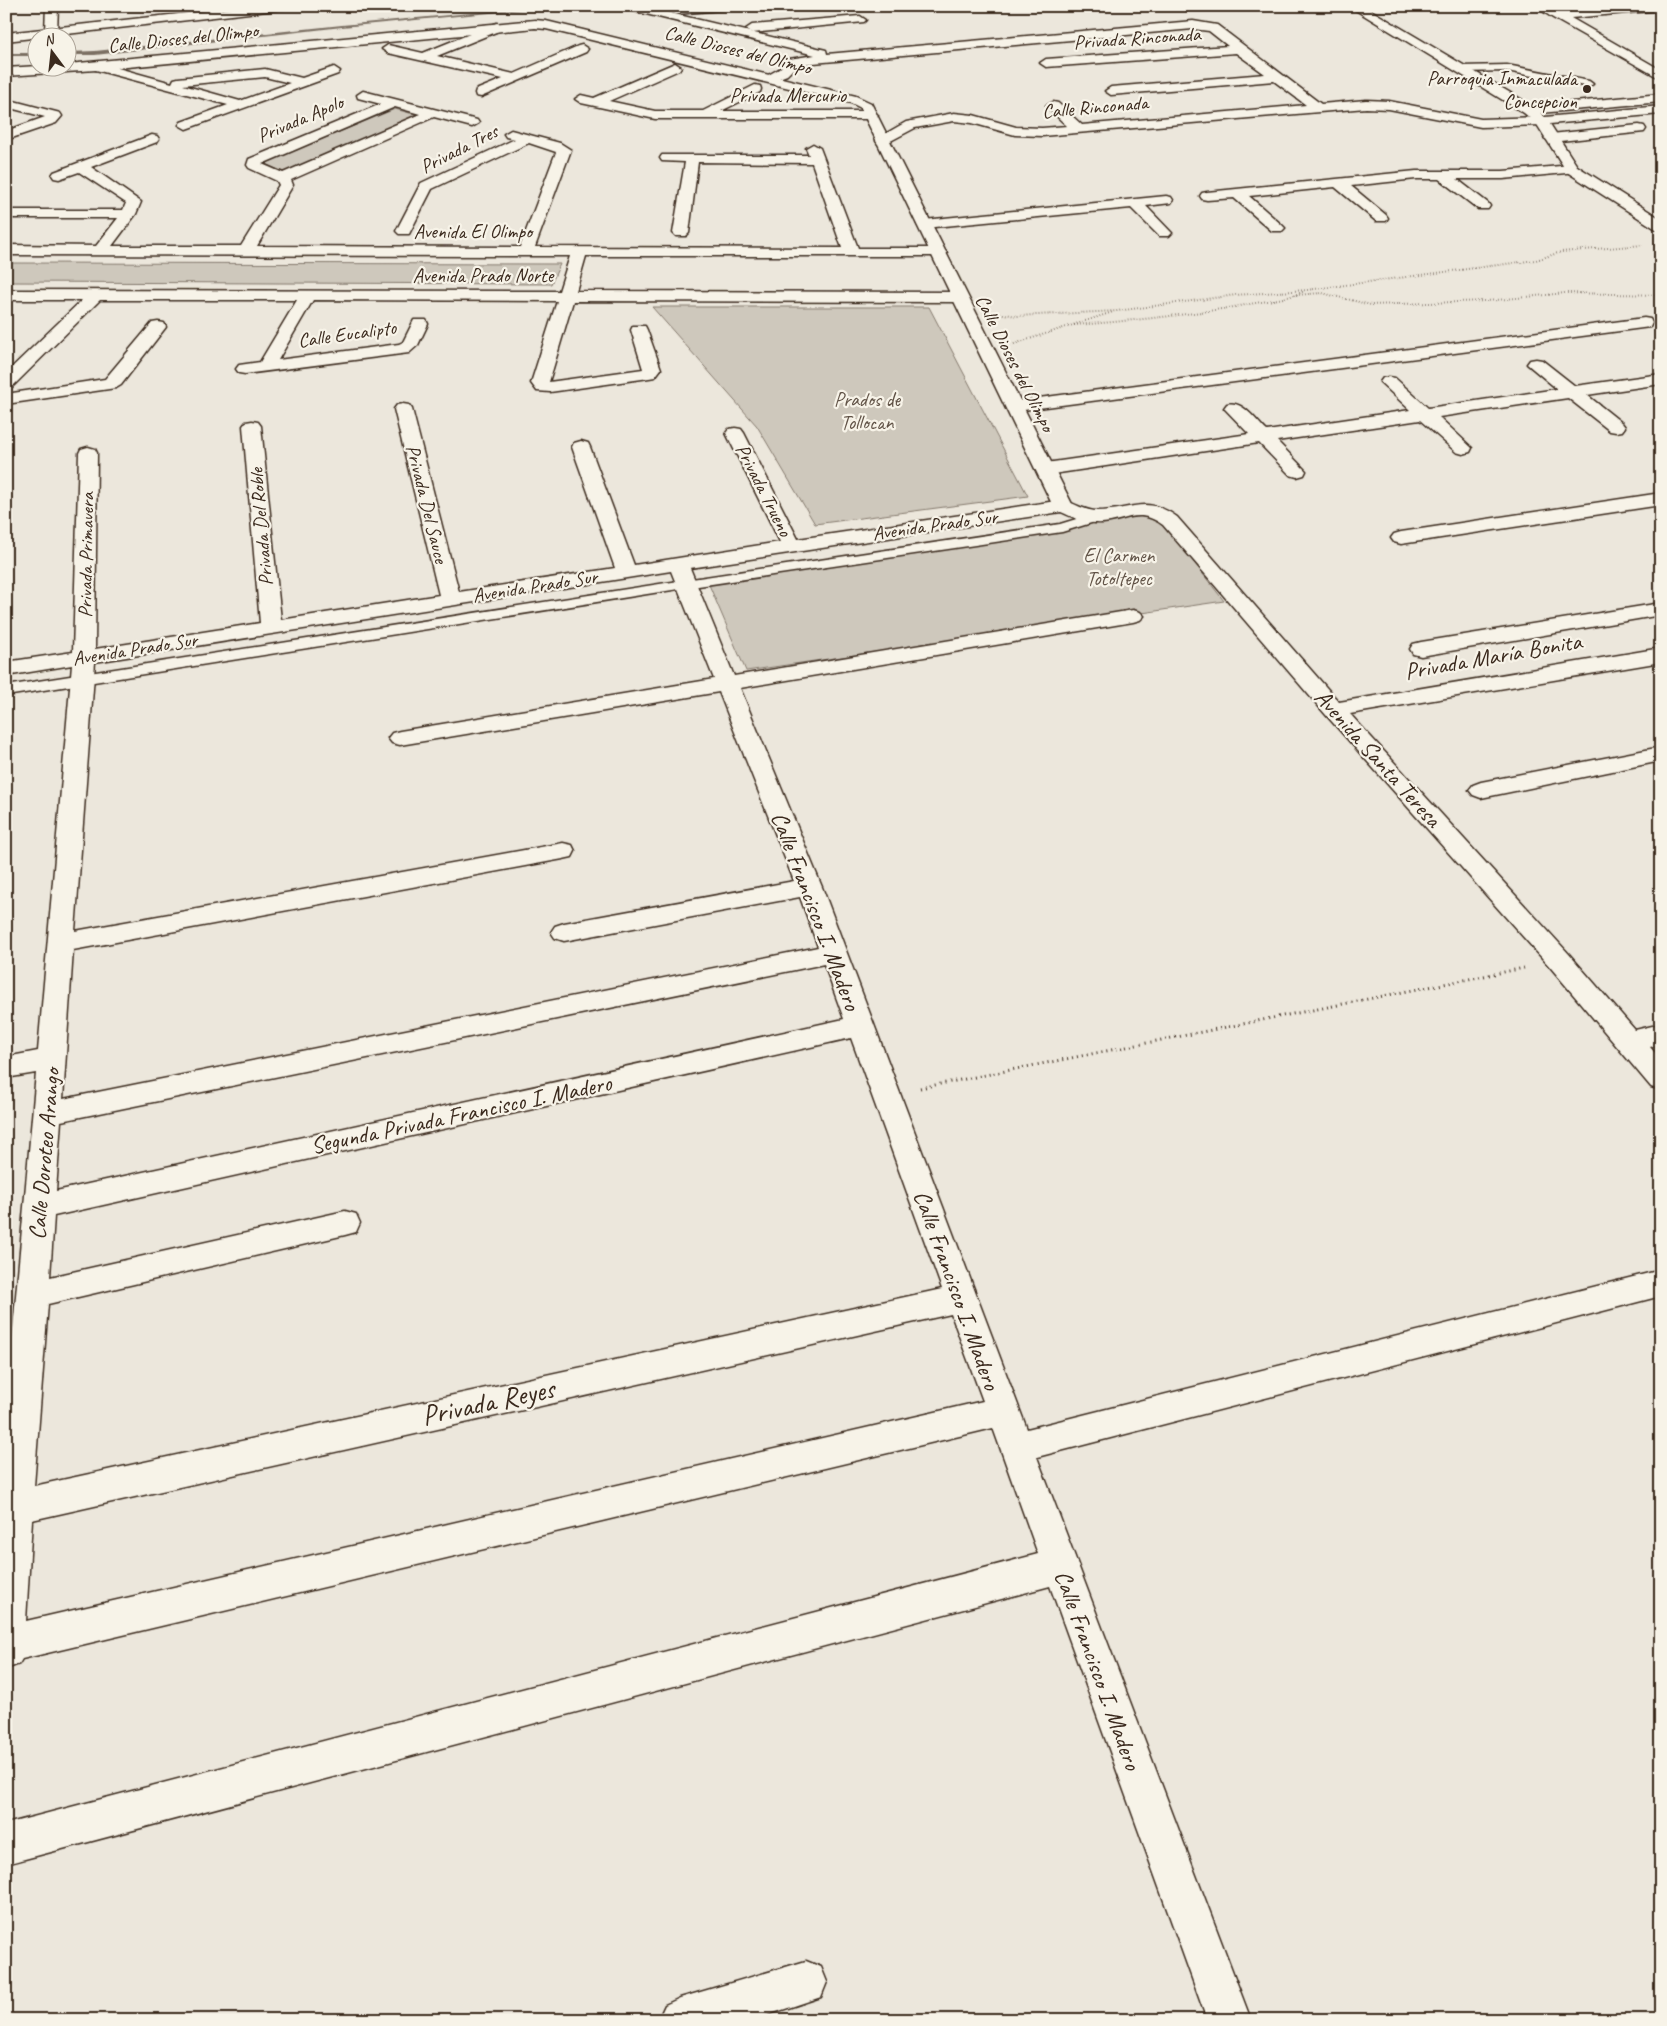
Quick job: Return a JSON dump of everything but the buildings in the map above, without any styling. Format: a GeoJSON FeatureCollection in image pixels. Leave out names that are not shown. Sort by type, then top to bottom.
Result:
{"type":"FeatureCollection","features":[{"type":"Feature","properties":{"kind":"street"},"geometry":{"type":"LineString","coordinates":[[51,28],[52,6]]}},
{"type":"Feature","properties":{"kind":"street"},"geometry":{"type":"LineString","coordinates":[[78,28],[215,10],[284,6]]}},
{"type":"Feature","properties":{"kind":"street"},"geometry":{"type":"LineString","coordinates":[[625,6],[835,56]]}},
{"type":"Feature","properties":{"kind":"street"},"geometry":{"type":"LineString","coordinates":[[652,13],[732,6]]}},
{"type":"Feature","properties":{"kind":"street"},"geometry":{"type":"LineString","coordinates":[[1354,6],[1529,110],[1542,121],[1572,169],[1660,226]]}},
{"type":"Feature","properties":{"kind":"street"},"geometry":{"type":"LineString","coordinates":[[1541,6],[1661,75]]}},
{"type":"Feature","properties":{"kind":"street"},"geometry":{"type":"LineString","coordinates":[[1558,16],[1661,7]]}},
{"type":"Feature","properties":{"kind":"street"},"geometry":{"type":"LineString","coordinates":[[728,32],[860,20]]}},
{"type":"Feature","properties":{"kind":"street","name":"Calle Dioses del Olimpo"},"geometry":{"type":"LineString","coordinates":[[6,72],[96,66],[527,24],[546,25],[856,100],[866,106],[871,115],[962,302],[1016,406],[1063,506]]}},
{"type":"Feature","properties":{"kind":"street"},"geometry":{"type":"LineString","coordinates":[[769,78],[784,72],[793,62],[835,56],[1018,42],[1070,35],[1194,25],[1213,28],[1235,49],[1317,107]]}},
{"type":"Feature","properties":{"kind":"street"},"geometry":{"type":"LineString","coordinates":[[425,57],[497,27]]}},
{"type":"Feature","properties":{"kind":"street"},"geometry":{"type":"LineString","coordinates":[[803,49],[999,30]]}},
{"type":"Feature","properties":{"kind":"street"},"geometry":{"type":"LineString","coordinates":[[6,38],[28,35]]}},
{"type":"Feature","properties":{"kind":"street"},"geometry":{"type":"LineString","coordinates":[[388,49],[515,78]]}},
{"type":"Feature","properties":{"kind":"street"},"geometry":{"type":"LineString","coordinates":[[481,93],[582,49]]}},
{"type":"Feature","properties":{"kind":"street","name":"Privada Rinconada"},"geometry":{"type":"LineString","coordinates":[[1046,63],[1235,49]]}},
{"type":"Feature","properties":{"kind":"street"},"geometry":{"type":"LineString","coordinates":[[96,66],[240,105]]}},
{"type":"Feature","properties":{"kind":"street"},"geometry":{"type":"LineString","coordinates":[[596,102],[675,67]]}},
{"type":"Feature","properties":{"kind":"street"},"geometry":{"type":"LineString","coordinates":[[186,125],[334,71]]}},
{"type":"Feature","properties":{"kind":"street"},"geometry":{"type":"LineString","coordinates":[[163,84],[265,73],[302,82]]}},
{"type":"Feature","properties":{"kind":"street"},"geometry":{"type":"LineString","coordinates":[[1111,91],[1277,77]]}},
{"type":"Feature","properties":{"kind":"street","name":"Privada Mercurio"},"geometry":{"type":"LineString","coordinates":[[704,114],[755,89]]}},
{"type":"Feature","properties":{"kind":"street","name":"Privada Apolo"},"geometry":{"type":"LineString","coordinates":[[363,95],[472,123]]}},
{"type":"Feature","properties":{"kind":"street","name":"Privada Mercurio"},"geometry":{"type":"LineString","coordinates":[[581,98],[655,115],[871,115]]}},
{"type":"Feature","properties":{"kind":"street"},"geometry":{"type":"LineString","coordinates":[[1529,110],[1661,98]]}},
{"type":"Feature","properties":{"kind":"street"},"geometry":{"type":"LineString","coordinates":[[6,102],[55,116],[51,120],[6,135]]}},
{"type":"Feature","properties":{"kind":"street","name":"Privada Apolo"},"geometry":{"type":"LineString","coordinates":[[394,103],[254,162],[254,164],[283,178],[432,113]]}},
{"type":"Feature","properties":{"kind":"street","name":"Calle Rinconada"},"geometry":{"type":"LineString","coordinates":[[883,141],[911,125],[954,117],[973,119],[1015,131],[1042,132],[1317,107],[1378,104],[1481,123],[1542,121],[1661,110]]}},
{"type":"Feature","properties":{"kind":"street"},"geometry":{"type":"LineString","coordinates":[[1053,106],[1079,129]]}},
{"type":"Feature","properties":{"kind":"street"},"geometry":{"type":"LineString","coordinates":[[1551,138],[1639,129]]}},
{"type":"Feature","properties":{"kind":"street","name":"Privada Tres"},"geometry":{"type":"LineString","coordinates":[[511,134],[556,146],[564,150],[525,253]]}},
{"type":"Feature","properties":{"kind":"street"},"geometry":{"type":"LineString","coordinates":[[60,175],[152,139]]}},
{"type":"Feature","properties":{"kind":"street","name":"Privada Tres"},"geometry":{"type":"LineString","coordinates":[[404,231],[426,186],[527,139]]}},
{"type":"Feature","properties":{"kind":"street"},"geometry":{"type":"LineString","coordinates":[[667,158],[692,159],[815,154],[852,253]]}},
{"type":"Feature","properties":{"kind":"street"},"geometry":{"type":"LineString","coordinates":[[681,233],[692,159]]}},
{"type":"Feature","properties":{"kind":"street"},"geometry":{"type":"LineString","coordinates":[[81,166],[134,202],[130,214],[100,251]]}},
{"type":"Feature","properties":{"kind":"street"},"geometry":{"type":"LineString","coordinates":[[1207,196],[1416,175],[1503,175],[1572,169]]}},
{"type":"Feature","properties":{"kind":"street"},"geometry":{"type":"LineString","coordinates":[[1441,174],[1483,206]]}},
{"type":"Feature","properties":{"kind":"street"},"geometry":{"type":"LineString","coordinates":[[246,251],[285,189],[283,178]]}},
{"type":"Feature","properties":{"kind":"street"},"geometry":{"type":"LineString","coordinates":[[1337,182],[1381,218]]}},
{"type":"Feature","properties":{"kind":"street"},"geometry":{"type":"LineString","coordinates":[[1237,193],[1277,228]]}},
{"type":"Feature","properties":{"kind":"street"},"geometry":{"type":"LineString","coordinates":[[924,224],[1166,200]]}},
{"type":"Feature","properties":{"kind":"street"},"geometry":{"type":"LineString","coordinates":[[1134,203],[1164,233]]}},
{"type":"Feature","properties":{"kind":"street"},"geometry":{"type":"LineString","coordinates":[[6,214],[130,214]]}},
{"type":"Feature","properties":{"kind":"street","name":"Avenida El Olimpo"},"geometry":{"type":"LineString","coordinates":[[6,250],[939,253]]}},
{"type":"Feature","properties":{"kind":"street"},"geometry":{"type":"LineString","coordinates":[[579,253],[540,383],[543,387],[649,373],[652,369],[639,330]]}},
{"type":"Feature","properties":{"kind":"street","name":"Avenida Prado Norte"},"geometry":{"type":"LineString","coordinates":[[6,295],[566,296],[962,302]]}},
{"type":"Feature","properties":{"kind":"street"},"geometry":{"type":"LineString","coordinates":[[6,383],[96,296]]}},
{"type":"Feature","properties":{"kind":"street","name":"Calle Eucalipto"},"geometry":{"type":"LineString","coordinates":[[266,366],[308,296]]}},
{"type":"Feature","properties":{"kind":"street"},"geometry":{"type":"LineString","coordinates":[[1016,406],[1644,323]]}},
{"type":"Feature","properties":{"kind":"street","name":"Calle Eucalipto"},"geometry":{"type":"LineString","coordinates":[[245,369],[403,348],[410,345],[420,324]]}},
{"type":"Feature","properties":{"kind":"street"},"geometry":{"type":"LineString","coordinates":[[6,399],[110,384],[115,381],[158,327]]}},
{"type":"Feature","properties":{"kind":"street"},"geometry":{"type":"LineString","coordinates":[[1536,364],[1616,427]]}},
{"type":"Feature","properties":{"kind":"street"},"geometry":{"type":"LineString","coordinates":[[1046,469],[1661,379]]}},
{"type":"Feature","properties":{"kind":"street"},"geometry":{"type":"LineString","coordinates":[[1389,382],[1462,448]]}},
{"type":"Feature","properties":{"kind":"street"},"geometry":{"type":"LineString","coordinates":[[1233,408],[1297,471]]}},
{"type":"Feature","properties":{"kind":"street","name":"Privada Del Sauce"},"geometry":{"type":"LineString","coordinates":[[402,409],[451,600]]}},
{"type":"Feature","properties":{"kind":"street","name":"Privada Del Roble"},"geometry":{"type":"LineString","coordinates":[[252,426],[270,628]]}},
{"type":"Feature","properties":{"kind":"street","name":"Privada Trueno"},"geometry":{"type":"LineString","coordinates":[[735,434],[792,546]]}},
{"type":"Feature","properties":{"kind":"street"},"geometry":{"type":"LineString","coordinates":[[581,447],[628,572]]}},
{"type":"Feature","properties":{"kind":"street","name":"Privada Primavera"},"geometry":{"type":"LineString","coordinates":[[83,668],[88,453]]}},
{"type":"Feature","properties":{"kind":"street"},"geometry":{"type":"LineString","coordinates":[[1401,538],[1661,499]]}},
{"type":"Feature","properties":{"kind":"street"},"geometry":{"type":"LineString","coordinates":[[1063,506],[1096,518]]}},
{"type":"Feature","properties":{"kind":"street","name":"Avenida Prado Sur"},"geometry":{"type":"LineString","coordinates":[[6,669],[83,668],[270,628],[628,572],[681,574],[792,546],[1063,506]]}},
{"type":"Feature","properties":{"kind":"street","name":"Avenida Santa Teresa"},"geometry":{"type":"LineString","coordinates":[[1096,518],[1140,509],[1153,510],[1163,515],[1334,710],[1560,961],[1661,1079]]}},
{"type":"Feature","properties":{"kind":"street","name":"Calle Francisco I. Madero"},"geometry":{"type":"LineString","coordinates":[[681,574],[809,887],[1229,2020]]}},
{"type":"Feature","properties":{"kind":"street"},"geometry":{"type":"LineString","coordinates":[[1421,649],[1661,609]]}},
{"type":"Feature","properties":{"kind":"street"},"geometry":{"type":"LineString","coordinates":[[400,738],[1133,616]]}},
{"type":"Feature","properties":{"kind":"street","name":"Privada María Bonita"},"geometry":{"type":"LineString","coordinates":[[1334,710],[1661,655]]}},
{"type":"Feature","properties":{"kind":"street","name":"Calle Doroteo Arango"},"geometry":{"type":"LineString","coordinates":[[6,1651],[15,1507],[14,1427],[32,1294],[50,1205],[47,1113],[83,668]]}},
{"type":"Feature","properties":{"kind":"street"},"geometry":{"type":"LineString","coordinates":[[1481,790],[1661,754]]}},
{"type":"Feature","properties":{"kind":"street"},"geometry":{"type":"LineString","coordinates":[[61,943],[564,851]]}},
{"type":"Feature","properties":{"kind":"street"},"geometry":{"type":"LineString","coordinates":[[564,932],[809,887]]}},
{"type":"Feature","properties":{"kind":"street"},"geometry":{"type":"LineString","coordinates":[[47,1113],[832,953]]}},
{"type":"Feature","properties":{"kind":"street","name":"Segunda Privada Francisco I. Madero"},"geometry":{"type":"LineString","coordinates":[[50,1205],[860,1026]]}},
{"type":"Feature","properties":{"kind":"street"},"geometry":{"type":"LineString","coordinates":[[1630,1041],[1661,1034]]}},
{"type":"Feature","properties":{"kind":"street"},"geometry":{"type":"LineString","coordinates":[[6,1068],[52,1059]]}},
{"type":"Feature","properties":{"kind":"street"},"geometry":{"type":"LineString","coordinates":[[32,1294],[345,1223]]}},
{"type":"Feature","properties":{"kind":"street"},"geometry":{"type":"LineString","coordinates":[[1015,1447],[1661,1284]]}},
{"type":"Feature","properties":{"kind":"street","name":"Privada Reyes"},"geometry":{"type":"LineString","coordinates":[[15,1507],[961,1298]]}},
{"type":"Feature","properties":{"kind":"street"},"geometry":{"type":"LineString","coordinates":[[7,1644],[1002,1411]]}},
{"type":"Feature","properties":{"kind":"street"},"geometry":{"type":"LineString","coordinates":[[6,1844],[1060,1566]]}},
{"type":"Feature","properties":{"kind":"street"},"geometry":{"type":"LineString","coordinates":[[680,2020],[806,1982]]}},
{"type":"Feature","properties":{"kind":"lane"},"geometry":{"type":"LineString","coordinates":[[1462,69],[1507,68],[1589,84]]}},
{"type":"Feature","properties":{"kind":"lane"},"geometry":{"type":"LineString","coordinates":[[6,691],[83,668],[681,574],[1062,528],[1096,518]]}},
{"type":"Feature","properties":{"kind":"path"},"geometry":{"type":"LineString","coordinates":[[962,302],[1017,316],[1117,311],[1236,295],[1307,290],[1536,260],[1561,252],[1612,249],[1649,244]]}},
{"type":"Feature","properties":{"kind":"path"},"geometry":{"type":"LineString","coordinates":[[1296,295],[1307,290]]}},
{"type":"Feature","properties":{"kind":"path"},"geometry":{"type":"LineString","coordinates":[[1074,325],[1123,322],[1224,309],[1296,295],[1322,293],[1371,305],[1487,301],[1565,293],[1661,295]]}},
{"type":"Feature","properties":{"kind":"path"},"geometry":{"type":"LineString","coordinates":[[987,350],[1007,347],[1032,336],[1117,311]]}},
{"type":"Feature","properties":{"kind":"path"},"geometry":{"type":"LineString","coordinates":[[885,1095],[1560,961]]}},
{"type":"Feature","properties":{"kind":"green space"},"geometry":{"type":"Polygon","coordinates":[[[395,109],[417,115],[284,173],[264,163],[395,109]]]}},
{"type":"Feature","properties":{"kind":"green space"},"geometry":{"type":"Polygon","coordinates":[[[6,263],[560,264],[551,284],[6,282],[6,263]]]}},
{"type":"Feature","properties":{"kind":"green space","name":"Prados de Tollocan"},"geometry":{"type":"Polygon","coordinates":[[[652,307],[929,307],[1028,496],[815,524],[757,426],[652,307]]]}},
{"type":"Feature","properties":{"kind":"green space","name":"El Carmen Totoltepec"},"geometry":{"type":"Polygon","coordinates":[[[1153,510],[1224,601],[746,671],[707,580],[1153,510]]]}},
{"type":"Feature","properties":{"kind":"waterway"},"geometry":{"type":"LineString","coordinates":[[78,54],[342,26],[562,6]]}},
{"type":"Feature","properties":{"kind":"waterway"},"geometry":{"type":"LineString","coordinates":[[6,55],[28,54]]}},
{"type":"Feature","properties":{"kind":"place","name":"Parroquia Inmaculada Concepcion"},"geometry":{"type":"Point","coordinates":[1587,89]}}]}
